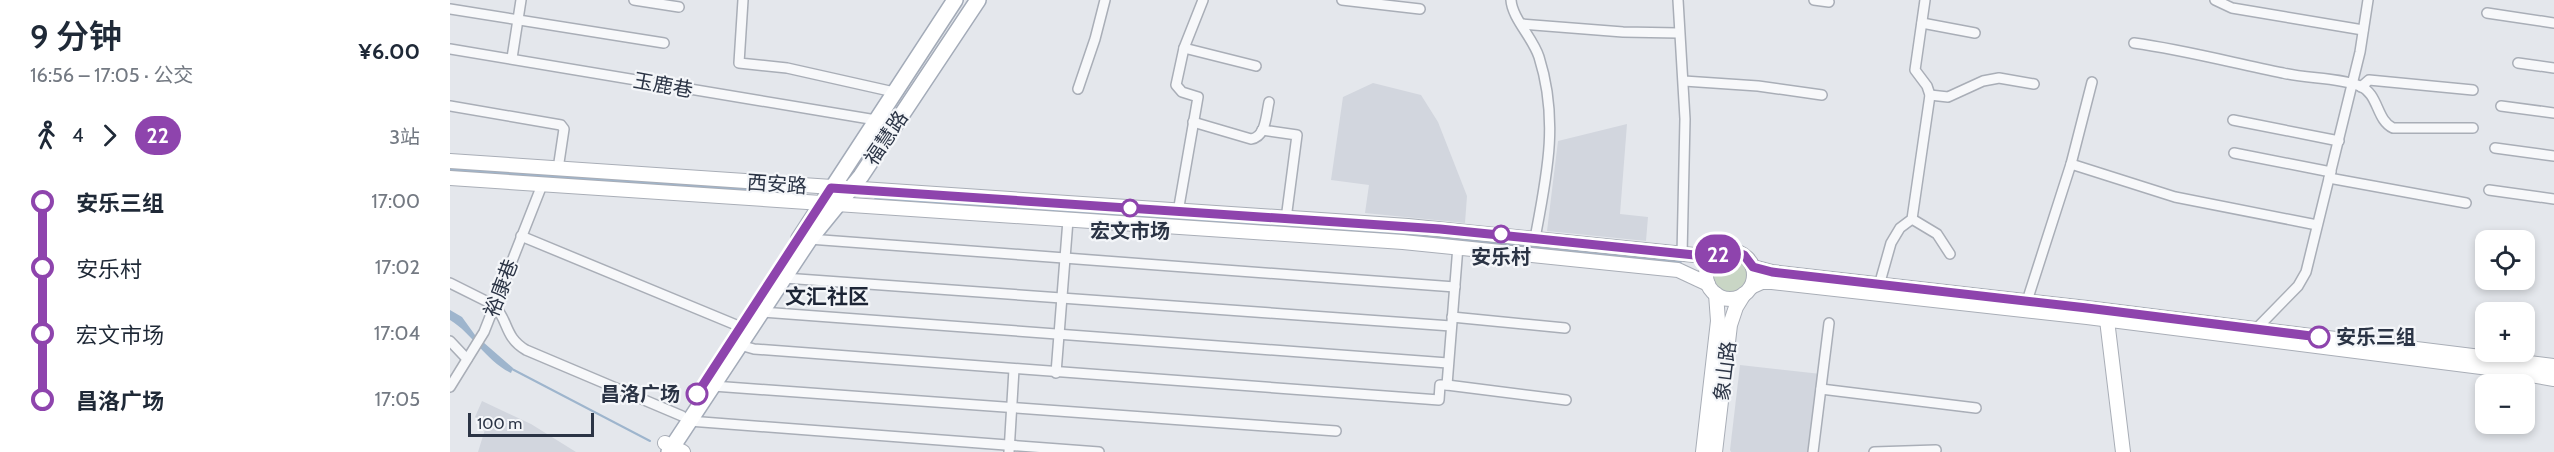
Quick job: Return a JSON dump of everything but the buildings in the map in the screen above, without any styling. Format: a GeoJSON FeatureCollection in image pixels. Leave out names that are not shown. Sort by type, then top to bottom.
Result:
{"type":"FeatureCollection","features":[{"type":"Feature","properties":{"kind":"main road","name":"福慧路"},"geometry":{"type":"LineString","coordinates":[[670,449],[741,327],[955,0]]}},
{"type":"Feature","properties":{"kind":"main road","name":"福慧路"},"geometry":{"type":"LineString","coordinates":[[686,419],[713,386],[809,239],[851,189],[978,0]]}},
{"type":"Feature","properties":{"kind":"street"},"geometry":{"type":"LineString","coordinates":[[512,58],[521,0]]}},
{"type":"Feature","properties":{"kind":"street"},"geometry":{"type":"LineString","coordinates":[[634,0],[679,7]]}},
{"type":"Feature","properties":{"kind":"street"},"geometry":{"type":"LineString","coordinates":[[743,0],[739,63],[788,68],[894,92]]}},
{"type":"Feature","properties":{"kind":"street"},"geometry":{"type":"LineString","coordinates":[[1078,89],[1105,0]]}},
{"type":"Feature","properties":{"kind":"street"},"geometry":{"type":"LineString","coordinates":[[1178,212],[1198,97],[1182,92],[1176,85],[1184,48],[1203,0]]}},
{"type":"Feature","properties":{"kind":"street"},"geometry":{"type":"LineString","coordinates":[[1342,0],[1404,3],[1420,9]]}},
{"type":"Feature","properties":{"kind":"street"},"geometry":{"type":"LineString","coordinates":[[1511,0],[1516,15],[1533,43],[1541,65],[1551,126],[1550,160],[1535,238]]}},
{"type":"Feature","properties":{"kind":"street"},"geometry":{"type":"LineString","coordinates":[[1678,0],[1678,33],[1684,81],[1682,255]]}},
{"type":"Feature","properties":{"kind":"street"},"geometry":{"type":"LineString","coordinates":[[1814,0],[1829,2]]}},
{"type":"Feature","properties":{"kind":"street"},"geometry":{"type":"LineString","coordinates":[[1878,289],[1890,243],[1900,228],[1912,219],[1930,95],[1927,86],[1915,70],[1925,0]]}},
{"type":"Feature","properties":{"kind":"street"},"geometry":{"type":"LineString","coordinates":[[2215,0],[2232,8],[2363,30]]}},
{"type":"Feature","properties":{"kind":"street"},"geometry":{"type":"LineString","coordinates":[[1753,267],[1878,289],[2107,320],[2249,331],[2304,277],[2339,141],[2357,85],[2368,0]]}},
{"type":"Feature","properties":{"kind":"street"},"geometry":{"type":"LineString","coordinates":[[450,9],[664,43]]}},
{"type":"Feature","properties":{"kind":"street"},"geometry":{"type":"LineString","coordinates":[[2487,13],[2554,23]]}},
{"type":"Feature","properties":{"kind":"street"},"geometry":{"type":"LineString","coordinates":[[1922,23],[1976,33]]}},
{"type":"Feature","properties":{"kind":"street"},"geometry":{"type":"LineString","coordinates":[[1522,24],[1623,32],[1678,33]]}},
{"type":"Feature","properties":{"kind":"street"},"geometry":{"type":"LineString","coordinates":[[2134,43],[2187,51],[2282,73],[2357,85],[2370,94],[2386,123],[2393,128],[2473,128]]}},
{"type":"Feature","properties":{"kind":"street"},"geometry":{"type":"LineString","coordinates":[[1184,48],[1256,66]]}},
{"type":"Feature","properties":{"kind":"street","name":"玉鹿巷"},"geometry":{"type":"LineString","coordinates":[[450,49],[876,120]]}},
{"type":"Feature","properties":{"kind":"street"},"geometry":{"type":"LineString","coordinates":[[2518,63],[2554,68]]}},
{"type":"Feature","properties":{"kind":"street"},"geometry":{"type":"LineString","coordinates":[[1930,95],[1948,98],[1983,81],[1999,78],[2034,84]]}},
{"type":"Feature","properties":{"kind":"street"},"geometry":{"type":"LineString","coordinates":[[2357,85],[2369,80],[2473,90]]}},
{"type":"Feature","properties":{"kind":"street"},"geometry":{"type":"LineString","coordinates":[[1684,81],[1758,86],[1822,96]]}},
{"type":"Feature","properties":{"kind":"street"},"geometry":{"type":"LineString","coordinates":[[2027,301],[2071,164],[2092,82]]}},
{"type":"Feature","properties":{"kind":"street"},"geometry":{"type":"LineString","coordinates":[[1193,122],[1253,139],[1259,137],[1269,102]]}},
{"type":"Feature","properties":{"kind":"street"},"geometry":{"type":"LineString","coordinates":[[450,106],[561,125],[564,129],[558,169]]}},
{"type":"Feature","properties":{"kind":"street"},"geometry":{"type":"LineString","coordinates":[[2501,106],[2554,113]]}},
{"type":"Feature","properties":{"kind":"street"},"geometry":{"type":"LineString","coordinates":[[2233,120],[2339,141]]}},
{"type":"Feature","properties":{"kind":"street"},"geometry":{"type":"LineString","coordinates":[[1262,130],[1297,135],[1286,219]]}},
{"type":"Feature","properties":{"kind":"street"},"geometry":{"type":"LineString","coordinates":[[2495,148],[2554,156]]}},
{"type":"Feature","properties":{"kind":"street"},"geometry":{"type":"LineString","coordinates":[[2234,153],[2466,203]]}},
{"type":"Feature","properties":{"kind":"street","name":"西安路"},"geometry":{"type":"LineString","coordinates":[[450,161],[1427,228],[1714,257]]}},
{"type":"Feature","properties":{"kind":"street"},"geometry":{"type":"LineString","coordinates":[[2071,164],[2175,197],[2317,225]]}},
{"type":"Feature","properties":{"kind":"street","name":"西安路"},"geometry":{"type":"LineString","coordinates":[[450,178],[1458,246],[1678,270],[1712,289]]}},
{"type":"Feature","properties":{"kind":"street","name":"裕康巷"},"geometry":{"type":"LineString","coordinates":[[450,387],[484,332],[542,184]]}},
{"type":"Feature","properties":{"kind":"street"},"geometry":{"type":"LineString","coordinates":[[2489,190],[2554,199]]}},
{"type":"Feature","properties":{"kind":"street"},"geometry":{"type":"LineString","coordinates":[[1912,219],[1937,234],[1950,255]]}},
{"type":"Feature","properties":{"kind":"street"},"geometry":{"type":"LineString","coordinates":[[1056,373],[1068,220]]}},
{"type":"Feature","properties":{"kind":"street"},"geometry":{"type":"LineString","coordinates":[[521,236],[741,327]]}},
{"type":"Feature","properties":{"kind":"street"},"geometry":{"type":"LineString","coordinates":[[809,239],[1455,287]]}},
{"type":"Feature","properties":{"kind":"street"},"geometry":{"type":"LineString","coordinates":[[1447,385],[1458,246]]}},
{"type":"Feature","properties":{"kind":"street"},"geometry":{"type":"LineString","coordinates":[[1748,290],[1754,277],[1753,267],[1744,255],[1735,251],[1723,252],[1714,257],[1706,273],[1712,289],[1730,299],[1767,281],[2027,301],[2489,363],[2554,366]]}},
{"type":"Feature","properties":{"kind":"street"},"geometry":{"type":"LineString","coordinates":[[784,278],[1565,328]]}},
{"type":"Feature","properties":{"kind":"street"},"geometry":{"type":"LineString","coordinates":[[450,283],[494,305],[500,312],[513,340],[526,350],[686,419],[1009,449],[1099,452]]}},
{"type":"Feature","properties":{"kind":"street","name":"象山路"},"geometry":{"type":"LineString","coordinates":[[1703,452],[1718,321],[1712,289]]}},
{"type":"Feature","properties":{"kind":"street","name":"象山路"},"geometry":{"type":"LineString","coordinates":[[1715,452],[1731,320],[1748,290]]}},
{"type":"Feature","properties":{"kind":"street"},"geometry":{"type":"LineString","coordinates":[[761,312],[1448,363]]}},
{"type":"Feature","properties":{"kind":"street"},"geometry":{"type":"LineString","coordinates":[[2107,320],[2123,452]]}},
{"type":"Feature","properties":{"kind":"street"},"geometry":{"type":"LineString","coordinates":[[1813,452],[1829,323]]}},
{"type":"Feature","properties":{"kind":"street"},"geometry":{"type":"LineString","coordinates":[[450,341],[469,356]]}},
{"type":"Feature","properties":{"kind":"street"},"geometry":{"type":"LineString","coordinates":[[740,345],[754,349],[1056,373],[1439,400],[1440,385],[1566,400]]}},
{"type":"Feature","properties":{"kind":"street"},"geometry":{"type":"LineString","coordinates":[[2489,363],[2554,379]]}},
{"type":"Feature","properties":{"kind":"street"},"geometry":{"type":"LineString","coordinates":[[1009,449],[1014,369]]}},
{"type":"Feature","properties":{"kind":"street"},"geometry":{"type":"LineString","coordinates":[[713,386],[1336,430]]}},
{"type":"Feature","properties":{"kind":"street"},"geometry":{"type":"LineString","coordinates":[[1821,389],[1977,408]]}},
{"type":"Feature","properties":{"kind":"street"},"geometry":{"type":"LineString","coordinates":[[1874,452],[1936,450]]}},
{"type":"Feature","properties":{"kind":"shaded area"},"geometry":{"type":"Polygon","coordinates":[[[1373,83],[1421,95],[1438,122],[1467,196],[1465,223],[1365,213],[1369,185],[1331,180],[1343,97],[1373,83]]]}},
{"type":"Feature","properties":{"kind":"shaded area"},"geometry":{"type":"Polygon","coordinates":[[[1627,124],[1620,214],[1648,217],[1646,241],[1547,231],[1558,141],[1627,124]]]}},
{"type":"Feature","properties":{"kind":"shaded area"},"geometry":{"type":"Polygon","coordinates":[[[1740,365],[1821,374],[1811,452],[1731,452],[1740,365]]]}},
{"type":"Feature","properties":{"kind":"shaded area"},"geometry":{"type":"Polygon","coordinates":[[[482,401],[531,424],[576,452],[478,452],[487,423],[475,417],[482,401]]]}},
{"type":"Feature","properties":{"kind":"green space"},"geometry":{"type":"Polygon","coordinates":[[[1730,257],[1743,262],[1748,275],[1743,288],[1730,293],[1717,288],[1712,275],[1717,262],[1730,257]]]}},
{"type":"Feature","properties":{"kind":"water"},"geometry":{"type":"Polygon","coordinates":[[[450,165],[800,188],[796,195],[450,172],[450,165]]]}},
{"type":"Feature","properties":{"kind":"water"},"geometry":{"type":"Polygon","coordinates":[[[877,194],[1430,233],[1682,260],[1681,265],[874,199],[877,194]]]}},
{"type":"Feature","properties":{"kind":"water"},"geometry":{"type":"Polygon","coordinates":[[[450,310],[462,317],[475,335],[513,368],[511,373],[502,368],[466,332],[450,320],[450,310]]]}},
{"type":"Feature","properties":{"kind":"waterway"},"geometry":{"type":"LineString","coordinates":[[512,369],[650,441]]}},
{"type":"Feature","properties":{"kind":"bus line","name":"22"},"geometry":{"type":"LineString","coordinates":[[697,394],[831,188],[1352,222],[1519,236],[1680,255],[1714,257],[1729,250],[1740,252],[1748,258],[1753,267],[1772,272],[2319,337]]}},
{"type":"Feature","properties":{"kind":"place","name":"宏文市场"},"geometry":{"type":"Point","coordinates":[1130,208]}},
{"type":"Feature","properties":{"kind":"place","name":"安乐村"},"geometry":{"type":"Point","coordinates":[1501,234]}},
{"type":"Feature","properties":{"kind":"place","name":"安乐三组"},"geometry":{"type":"Point","coordinates":[2319,337]}},
{"type":"Feature","properties":{"kind":"place","name":"昌洛广场"},"geometry":{"type":"Point","coordinates":[697,394]}},
{"type":"Feature","properties":{"kind":"district","name":"文汇社区"},"geometry":{"type":"Point","coordinates":[827,297]}}]}
